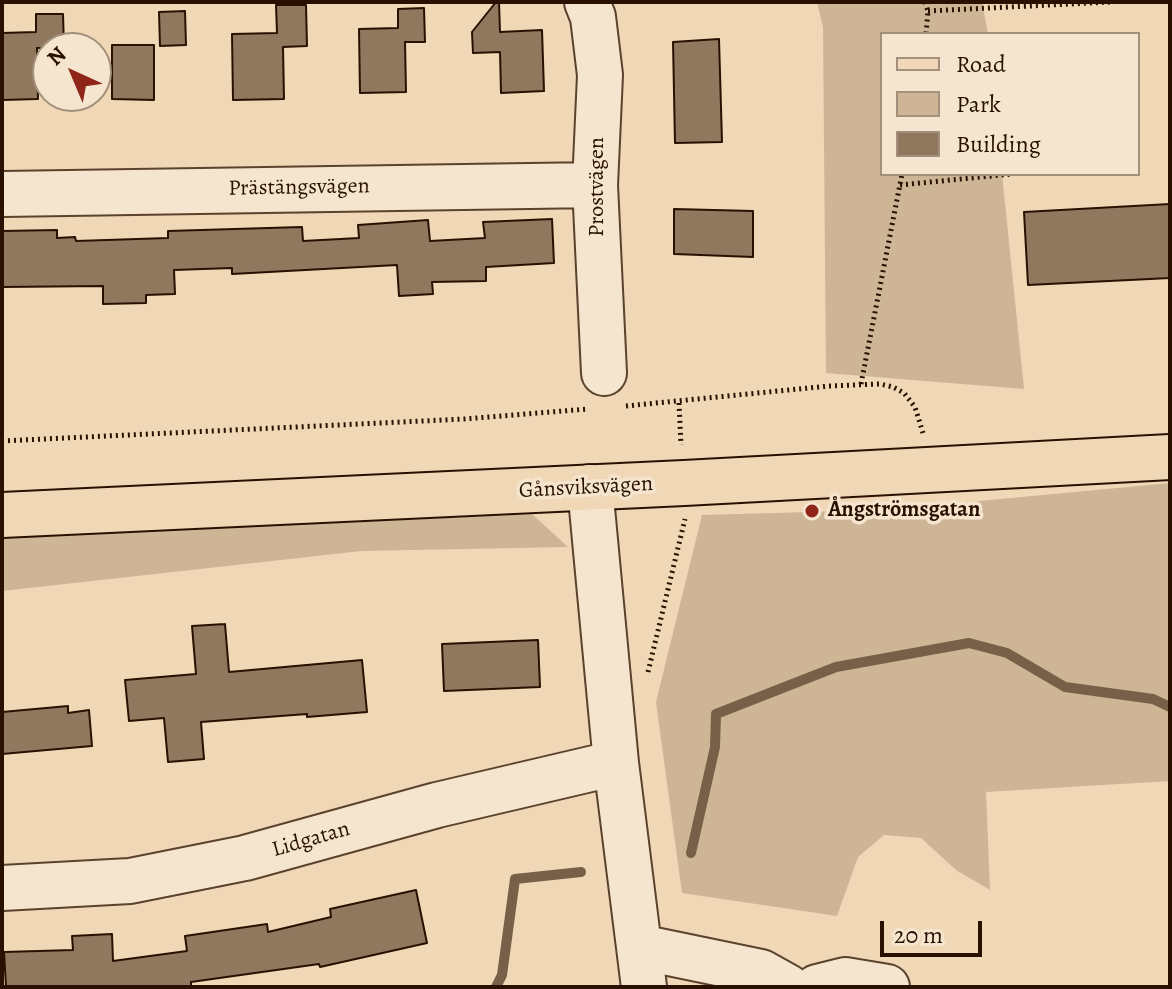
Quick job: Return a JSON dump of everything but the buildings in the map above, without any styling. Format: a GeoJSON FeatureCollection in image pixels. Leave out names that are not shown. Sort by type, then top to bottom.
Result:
{"type":"FeatureCollection","features":[{"type":"Feature","properties":{"kind":"main road","name":"Gånsviksvägen"},"geometry":{"type":"LineString","coordinates":[[2,515],[1170,457]]}},
{"type":"Feature","properties":{"kind":"street","name":"Prostvägen"},"geometry":{"type":"LineString","coordinates":[[587,2],[593,17],[600,75],[595,185],[604,396]]}},
{"type":"Feature","properties":{"kind":"street","name":"Prästängsvägen"},"geometry":{"type":"LineString","coordinates":[[2,194],[595,185]]}},
{"type":"Feature","properties":{"kind":"street"},"geometry":{"type":"LineString","coordinates":[[590,487],[616,763],[642,967],[761,972],[788,987]]}},
{"type":"Feature","properties":{"kind":"street","name":"Lidgatan"},"geometry":{"type":"LineString","coordinates":[[2,888],[130,881],[245,858],[437,805],[616,763]]}},
{"type":"Feature","properties":{"kind":"street"},"geometry":{"type":"LineString","coordinates":[[817,987],[845,980],[887,987]]}},
{"type":"Feature","properties":{"kind":"path"},"geometry":{"type":"LineString","coordinates":[[925,2],[928,11],[926,32]]}},
{"type":"Feature","properties":{"kind":"path"},"geometry":{"type":"LineString","coordinates":[[928,11],[1111,2]]}},
{"type":"Feature","properties":{"kind":"path"},"geometry":{"type":"LineString","coordinates":[[861,384],[902,176]]}},
{"type":"Feature","properties":{"kind":"path"},"geometry":{"type":"LineString","coordinates":[[900,185],[992,176]]}},
{"type":"Feature","properties":{"kind":"path"},"geometry":{"type":"LineString","coordinates":[[2,441],[464,419],[604,396],[679,402],[861,384],[893,387],[904,393],[915,407],[934,470]]}},
{"type":"Feature","properties":{"kind":"path"},"geometry":{"type":"LineString","coordinates":[[679,402],[682,459]]}},
{"type":"Feature","properties":{"kind":"path"},"geometry":{"type":"LineString","coordinates":[[646,680],[686,523],[685,512]]}},
{"type":"Feature","properties":{"kind":"green space"},"geometry":{"type":"Polygon","coordinates":[[[817,2],[982,2],[988,32],[880,32],[880,176],[1002,176],[1024,389],[826,373],[823,27],[817,2]]]}},
{"type":"Feature","properties":{"kind":"green space"},"geometry":{"type":"Polygon","coordinates":[[[1170,483],[1170,781],[986,792],[990,890],[956,870],[921,838],[884,835],[858,857],[837,916],[682,893],[656,702],[702,515],[884,510],[1170,483]]]}},
{"type":"Feature","properties":{"kind":"green space"},"geometry":{"type":"Polygon","coordinates":[[[532,514],[568,547],[361,551],[2,591],[2,538],[532,514]]]}},
{"type":"Feature","properties":{"kind":"waterway"},"geometry":{"type":"LineString","coordinates":[[691,853],[715,747],[716,714],[836,667],[969,643],[1007,653],[1065,687],[1153,699],[1170,707]]}},
{"type":"Feature","properties":{"kind":"waterway"},"geometry":{"type":"LineString","coordinates":[[496,987],[502,975],[515,879],[581,872]]}},
{"type":"Feature","properties":{"kind":"place","name":"Ångströmsgatan"},"geometry":{"type":"Point","coordinates":[812,511]}}]}
